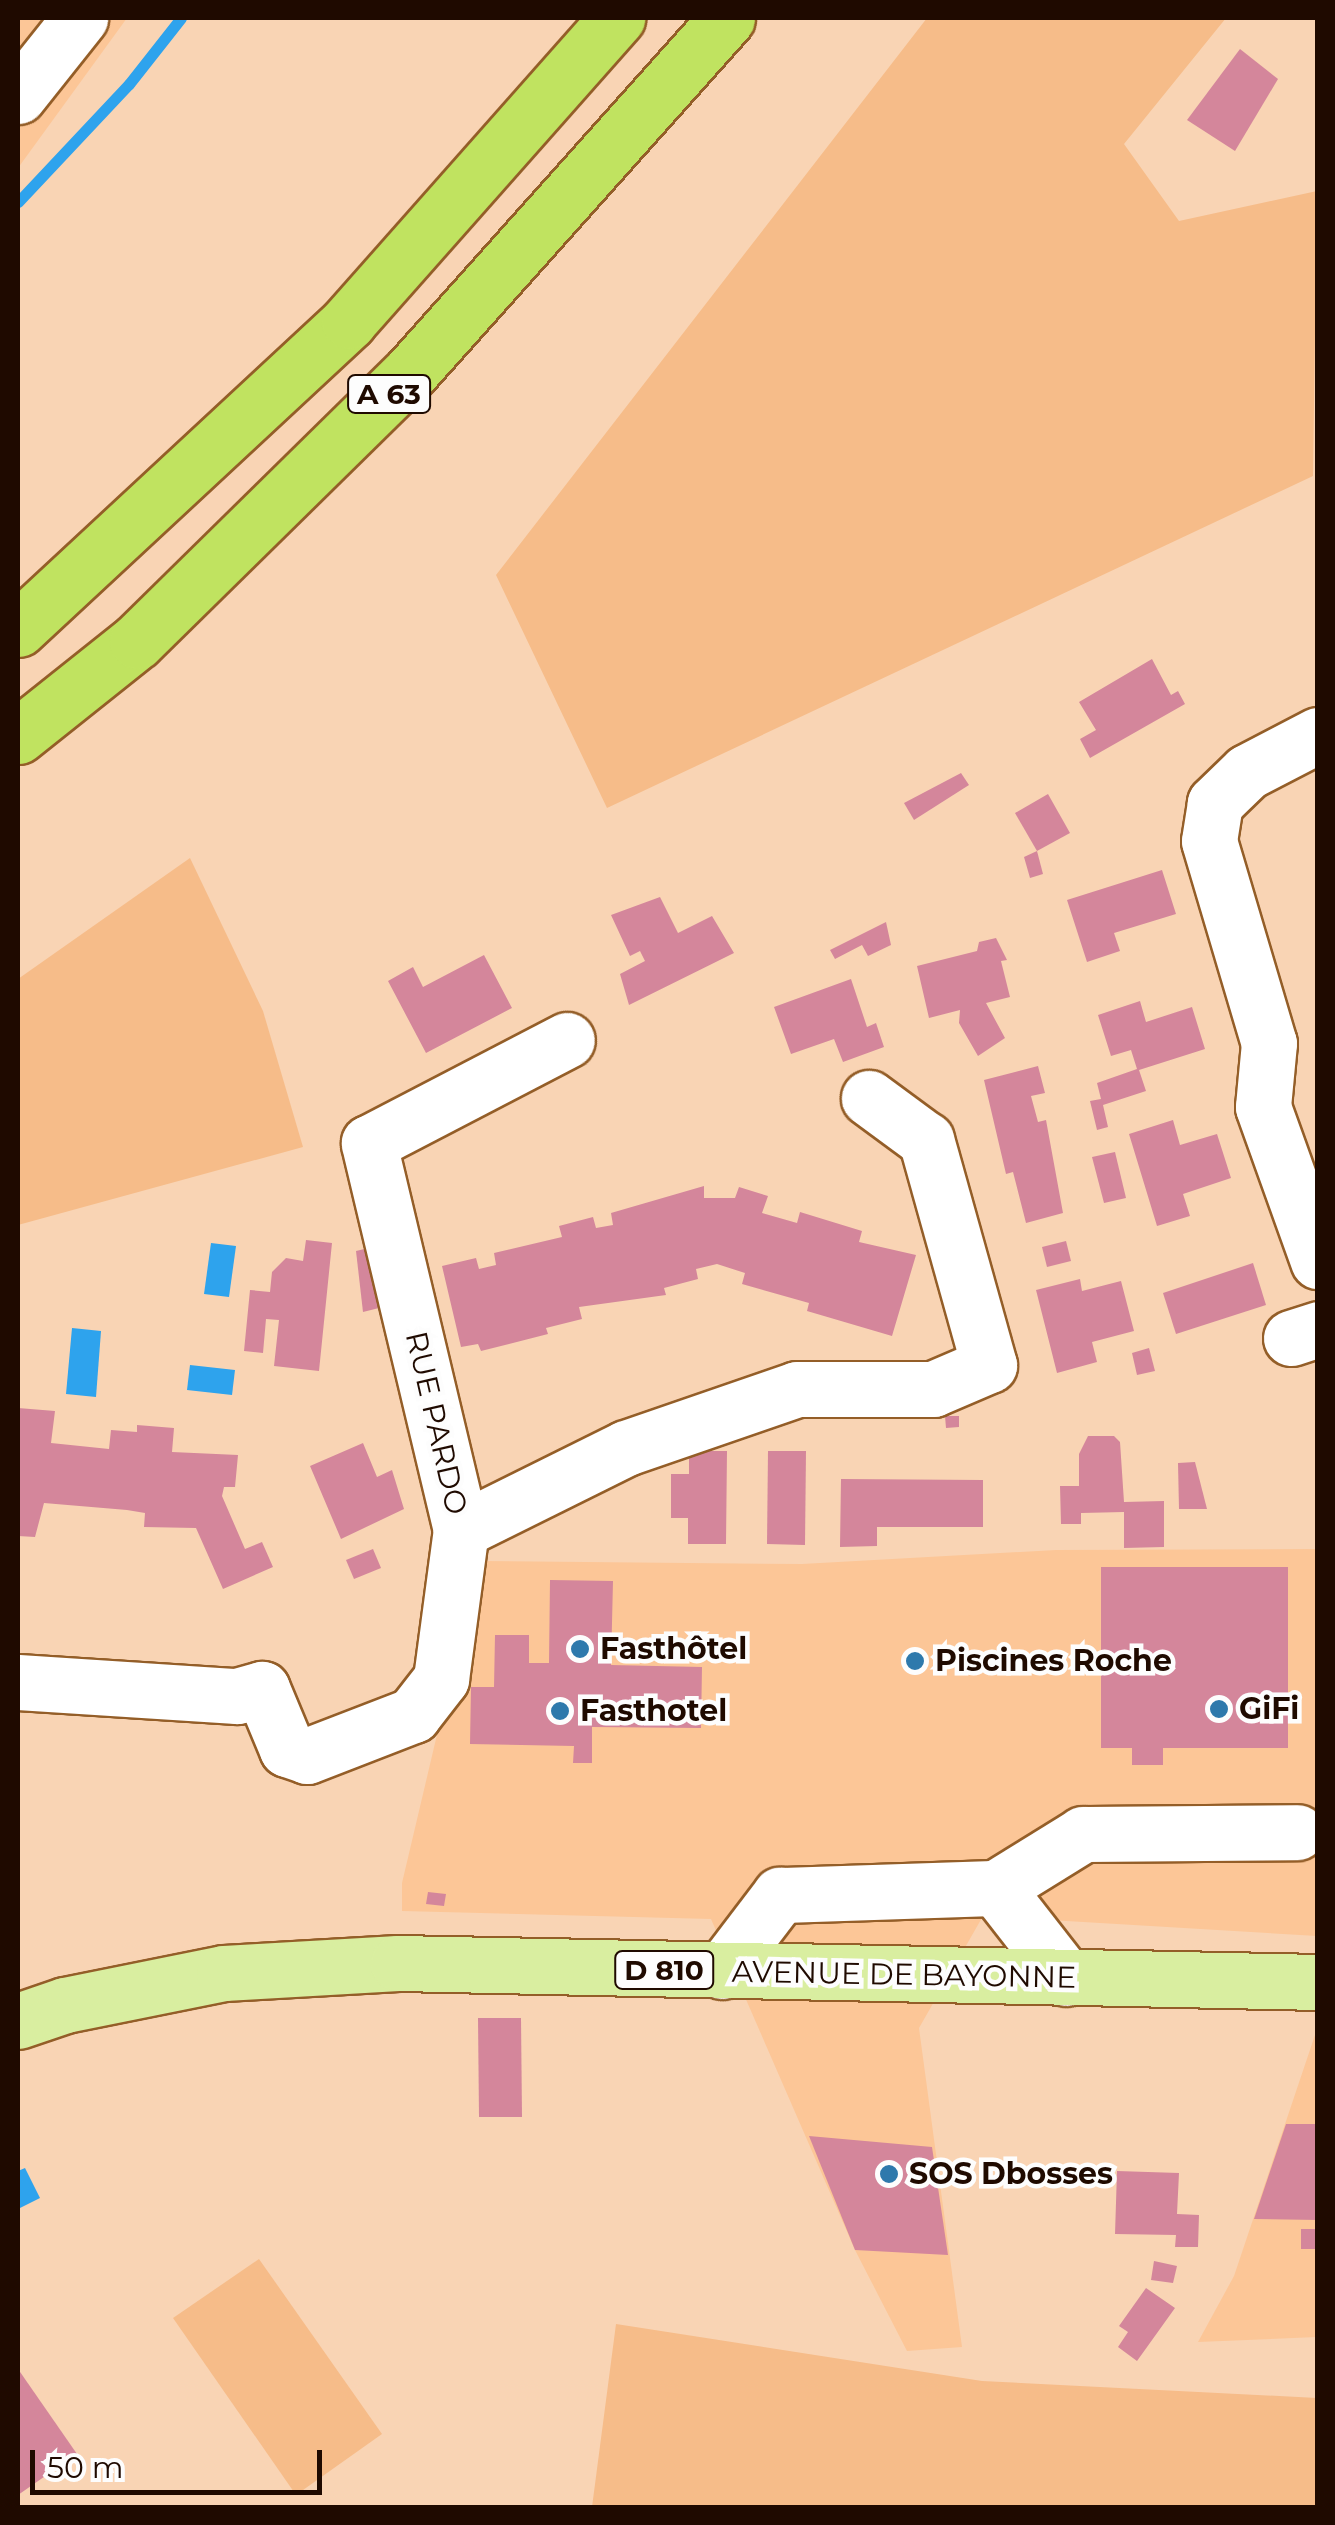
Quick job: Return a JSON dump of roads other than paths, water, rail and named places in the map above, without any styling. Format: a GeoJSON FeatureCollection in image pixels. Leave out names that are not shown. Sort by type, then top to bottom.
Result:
{"type":"FeatureCollection","features":[{"type":"Feature","properties":{"kind":"highway","name":"A 63"},"geometry":{"type":"LineString","coordinates":[[18,630],[349,322],[617,18]]}},
{"type":"Feature","properties":{"kind":"highway","name":"A 63"},"geometry":{"type":"LineString","coordinates":[[18,736],[137,641],[409,374],[727,18]]}},
{"type":"Feature","properties":{"kind":"main road","name":"AVENUE DE BAYONNE"},"geometry":{"type":"LineString","coordinates":[[18,2021],[65,2005],[224,1973],[398,1963],[1318,1982]]}},
{"type":"Feature","properties":{"kind":"street"},"geometry":{"type":"LineString","coordinates":[[18,96],[80,18]]}},
{"type":"Feature","properties":{"kind":"street"},"geometry":{"type":"LineString","coordinates":[[1318,735],[1247,772],[1215,803],[1209,842],[1269,1043],[1264,1108],[1318,1261]]}},
{"type":"Feature","properties":{"kind":"street","name":"RUE PARDO"},"geometry":{"type":"LineString","coordinates":[[18,1682],[237,1696],[262,1689],[287,1749],[307,1756],[413,1715],[441,1679],[462,1530],[369,1143],[567,1040]]}},
{"type":"Feature","properties":{"kind":"street"},"geometry":{"type":"LineString","coordinates":[[462,1530],[626,1448],[797,1389],[932,1390],[989,1365],[926,1140],[869,1098]]}},
{"type":"Feature","properties":{"kind":"street"},"geometry":{"type":"LineString","coordinates":[[722,1971],[780,1895],[996,1888],[1083,1834],[1297,1832]]}},
{"type":"Feature","properties":{"kind":"street"},"geometry":{"type":"LineString","coordinates":[[996,1888],[1066,1978]]}},
{"type":"Feature","properties":{"kind":"water"},"geometry":{"type":"Polygon","coordinates":[[[211,1243],[236,1246],[229,1297],[204,1294],[211,1243]]]}},
{"type":"Feature","properties":{"kind":"water"},"geometry":{"type":"Polygon","coordinates":[[[72,1328],[101,1331],[96,1397],[66,1394],[72,1328]]]}},
{"type":"Feature","properties":{"kind":"water"},"geometry":{"type":"Polygon","coordinates":[[[190,1365],[235,1370],[232,1395],[187,1390],[190,1365]]]}},
{"type":"Feature","properties":{"kind":"water"},"geometry":{"type":"Polygon","coordinates":[[[25,2168],[40,2198],[18,2209],[18,2171],[25,2168]]]}},
{"type":"Feature","properties":{"kind":"waterway"},"geometry":{"type":"LineString","coordinates":[[18,202],[129,84],[181,18]]}},
{"type":"Feature","properties":{"kind":"place","name":"Fasthôtel"},"geometry":{"type":"Point","coordinates":[580,1649]}},
{"type":"Feature","properties":{"kind":"place","name":"Piscines Roche"},"geometry":{"type":"Point","coordinates":[915,1661]}},
{"type":"Feature","properties":{"kind":"place","name":"GiFi"},"geometry":{"type":"Point","coordinates":[1219,1709]}},
{"type":"Feature","properties":{"kind":"place","name":"Fasthotel"},"geometry":{"type":"Point","coordinates":[560,1711]}},
{"type":"Feature","properties":{"kind":"place","name":"SOS Dbosses"},"geometry":{"type":"Point","coordinates":[889,2174]}}]}
